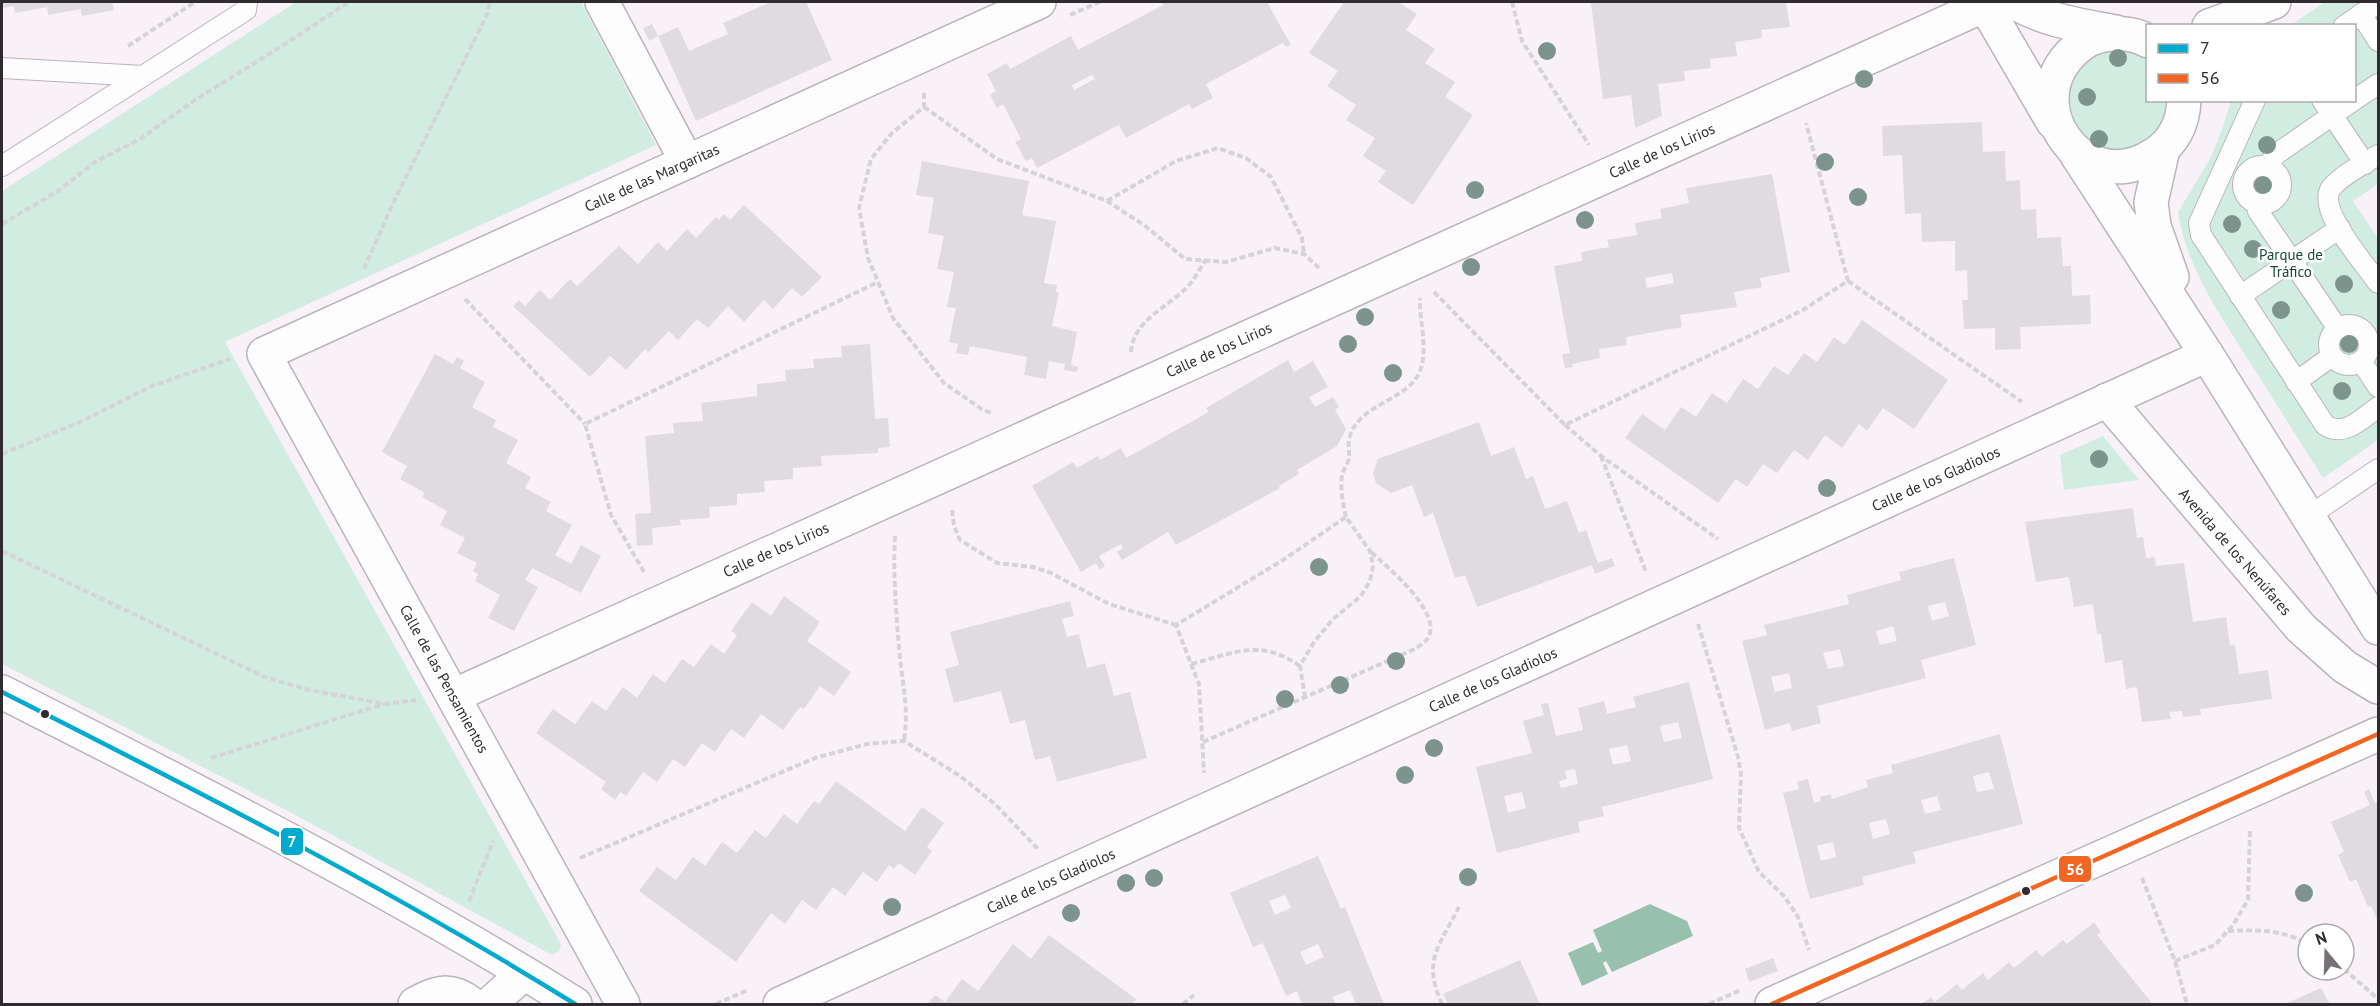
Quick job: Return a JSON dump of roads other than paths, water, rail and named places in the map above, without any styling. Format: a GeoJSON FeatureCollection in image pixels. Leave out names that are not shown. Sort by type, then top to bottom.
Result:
{"type":"FeatureCollection","features":[{"type":"Feature","properties":{"kind":"street"},"geometry":{"type":"LineString","coordinates":[[602,2],[687,162]]}},
{"type":"Feature","properties":{"kind":"street","name":"Calle de las Margaritas"},"geometry":{"type":"LineString","coordinates":[[250,355],[687,162],[1039,2]]}},
{"type":"Feature","properties":{"kind":"street"},"geometry":{"type":"LineString","coordinates":[[1994,3],[2051,19],[2140,37]]}},
{"type":"Feature","properties":{"kind":"street"},"geometry":{"type":"LineString","coordinates":[[1994,3],[2065,140],[2177,308],[2379,628]]}},
{"type":"Feature","properties":{"kind":"street","name":"Calle de los Lirios"},"geometry":{"type":"LineString","coordinates":[[453,696],[1994,3]]}},
{"type":"Feature","properties":{"kind":"street"},"geometry":{"type":"LineString","coordinates":[[2216,24],[2264,11]]}},
{"type":"Feature","properties":{"kind":"street"},"geometry":{"type":"LineString","coordinates":[[2140,37],[2104,35],[2085,42],[2069,54],[2057,72],[2052,91],[2052,111],[2065,140],[2089,160],[2108,166],[2127,166],[2146,160],[2163,149],[2176,133],[2186,105]]}},
{"type":"Feature","properties":{"kind":"street"},"geometry":{"type":"LineString","coordinates":[[2163,149],[2151,202],[2154,226],[2172,277],[2177,308]]}},
{"type":"Feature","properties":{"kind":"street","name":"Calle de las Pensamientos"},"geometry":{"type":"LineString","coordinates":[[250,355],[453,696],[623,1005]]}},
{"type":"Feature","properties":{"kind":"street","name":"Calle de los Gladiolos"},"geometry":{"type":"LineString","coordinates":[[780,1005],[2207,355]]}},
{"type":"Feature","properties":{"kind":"street","name":"Avenida de los Nenúfares"},"geometry":{"type":"LineString","coordinates":[[2107,400],[2301,628],[2344,667],[2379,687]]}},
{"type":"Feature","properties":{"kind":"street"},"geometry":{"type":"LineString","coordinates":[[2,692],[151,767],[421,912],[574,1005]]}},
{"type":"Feature","properties":{"kind":"street"},"geometry":{"type":"LineString","coordinates":[[1761,995],[2379,734]]}},
{"type":"Feature","properties":{"kind":"street"},"geometry":{"type":"LineString","coordinates":[[489,1005],[524,973]]}},
{"type":"Feature","properties":{"kind":"street"},"geometry":{"type":"LineString","coordinates":[[415,1005],[435,994],[448,993],[461,996],[472,1005]]}},
{"type":"Feature","properties":{"kind":"lane"},"geometry":{"type":"LineString","coordinates":[[2,166],[246,10],[247,2]]}},
{"type":"Feature","properties":{"kind":"lane"},"geometry":{"type":"LineString","coordinates":[[2347,24],[2379,3]]}},
{"type":"Feature","properties":{"kind":"lane"},"geometry":{"type":"LineString","coordinates":[[2361,14],[2379,41]]}},
{"type":"Feature","properties":{"kind":"lane"},"geometry":{"type":"LineString","coordinates":[[2,68],[143,76]]}},
{"type":"Feature","properties":{"kind":"lane"},"geometry":{"type":"LineString","coordinates":[[2356,99],[2379,84]]}},
{"type":"Feature","properties":{"kind":"lane"},"geometry":{"type":"LineString","coordinates":[[2254,102],[2199,223],[2201,235],[2321,420],[2331,429],[2345,430],[2379,407]]}},
{"type":"Feature","properties":{"kind":"lane"},"geometry":{"type":"LineString","coordinates":[[2268,168],[2275,155],[2327,108],[2347,102]]}},
{"type":"Feature","properties":{"kind":"lane"},"geometry":{"type":"LineString","coordinates":[[2327,108],[2372,159],[2333,186],[2329,192],[2328,206],[2340,228],[2379,283]]}},
{"type":"Feature","properties":{"kind":"lane"},"geometry":{"type":"LineString","coordinates":[[2256,203],[2273,201],[2280,191],[2277,174],[2268,168],[2252,170],[2248,173],[2244,183],[2245,193],[2256,203],[2258,211],[2338,328]]}},
{"type":"Feature","properties":{"kind":"lane"},"geometry":{"type":"LineString","coordinates":[[2240,296],[2340,228]]}},
{"type":"Feature","properties":{"kind":"lane"},"geometry":{"type":"LineString","coordinates":[[2356,326],[2372,328],[2368,351],[2361,361],[2342,364],[2332,356],[2330,338],[2338,328],[2356,326]]}},
{"type":"Feature","properties":{"kind":"lane"},"geometry":{"type":"LineString","coordinates":[[2296,382],[2332,356]]}},
{"type":"Feature","properties":{"kind":"lane"},"geometry":{"type":"LineString","coordinates":[[2361,361],[2379,387]]}},
{"type":"Feature","properties":{"kind":"lane"},"geometry":{"type":"LineString","coordinates":[[2309,516],[2379,469]]}},
{"type":"Feature","properties":{"kind":"park label","name":"Parque de Tráfico"},"geometry":{"type":"Point","coordinates":[2291,264]}}]}
